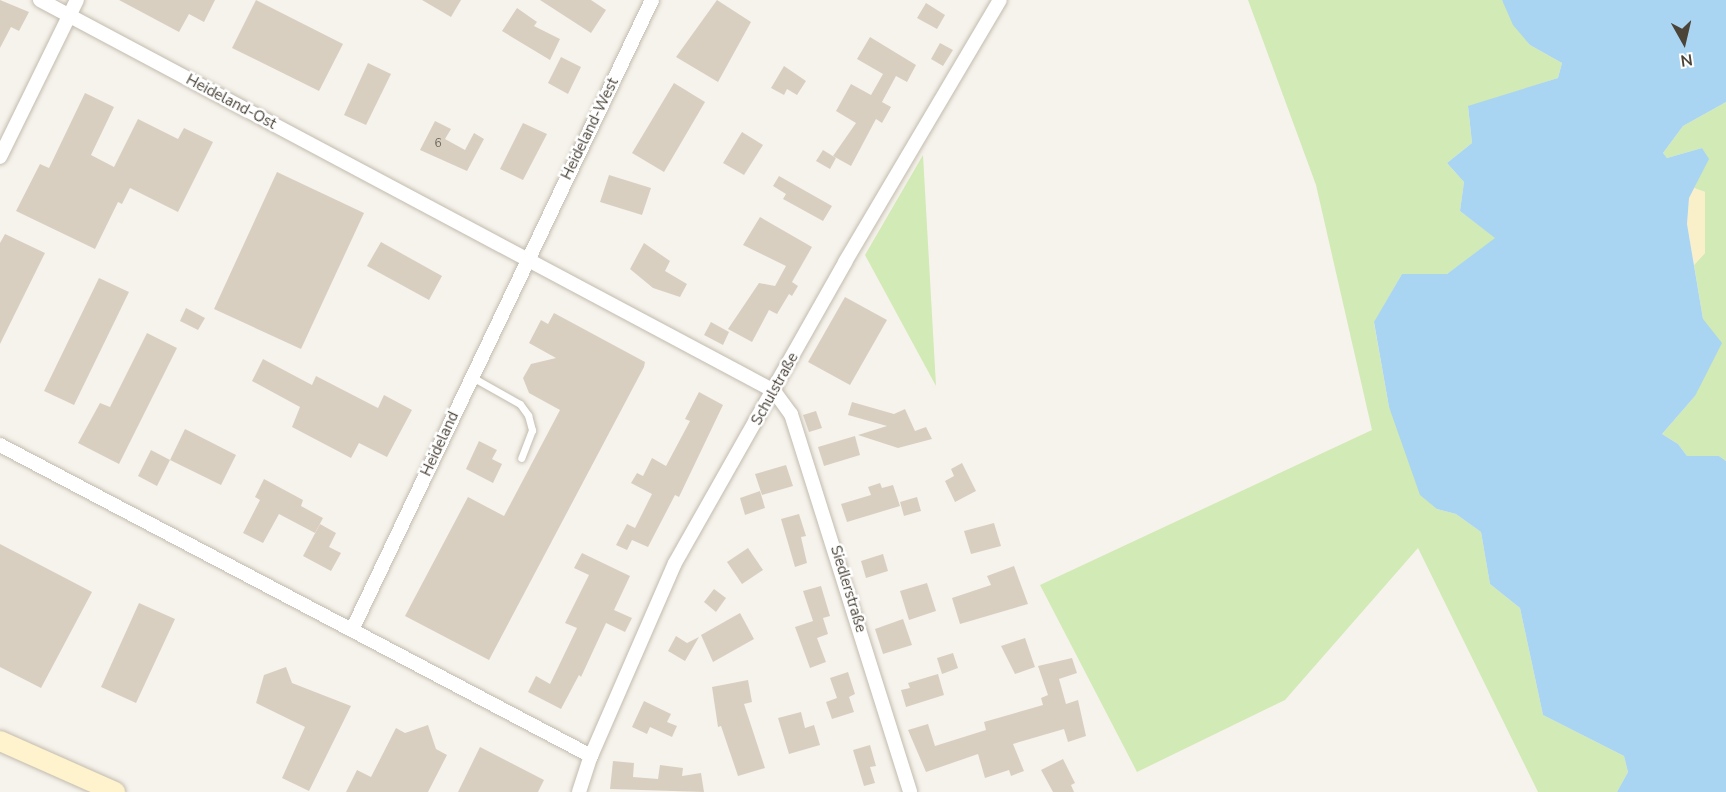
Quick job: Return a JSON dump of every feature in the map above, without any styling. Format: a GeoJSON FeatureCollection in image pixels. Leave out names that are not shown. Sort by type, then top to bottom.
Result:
{"type":"FeatureCollection","features":[{"type":"Feature","properties":{"kind":"main road"},"geometry":{"type":"LineString","coordinates":[[0,741],[115,792]]}},
{"type":"Feature","properties":{"kind":"street","name":"Heideland-Ost"},"geometry":{"type":"LineString","coordinates":[[40,0],[528,259]]}},
{"type":"Feature","properties":{"kind":"street"},"geometry":{"type":"LineString","coordinates":[[0,157],[77,0]]}},
{"type":"Feature","properties":{"kind":"street","name":"Heideland-West"},"geometry":{"type":"LineString","coordinates":[[528,259],[652,0]]}},
{"type":"Feature","properties":{"kind":"street","name":"Schulstraße"},"geometry":{"type":"LineString","coordinates":[[579,792],[591,756],[675,563],[1000,0]]}},
{"type":"Feature","properties":{"kind":"street"},"geometry":{"type":"LineString","coordinates":[[528,259],[774,391]]}},
{"type":"Feature","properties":{"kind":"street","name":"Heideland"},"geometry":{"type":"LineString","coordinates":[[352,630],[528,259]]}},
{"type":"Feature","properties":{"kind":"street","name":"Siedlerstraße"},"geometry":{"type":"LineString","coordinates":[[774,391],[791,414],[910,792]]}},
{"type":"Feature","properties":{"kind":"street"},"geometry":{"type":"LineString","coordinates":[[0,445],[591,756]]}},
{"type":"Feature","properties":{"kind":"lane"},"geometry":{"type":"LineString","coordinates":[[472,377],[520,404],[528,415],[532,430],[521,458]]}},
{"type":"Feature","properties":{"kind":"green space"},"geometry":{"type":"Polygon","coordinates":[[[1248,0],[1502,0],[1530,45],[1562,63],[1558,78],[1468,107],[1472,143],[1447,163],[1464,182],[1460,211],[1496,238],[1447,274],[1402,274],[1374,323],[1389,407],[1437,509],[1456,514],[1481,532],[1490,584],[1520,608],[1543,715],[1624,756],[1628,772],[1617,792],[1538,792],[1418,548],[1285,700],[1137,772],[1040,585],[1372,430],[1316,185],[1248,0]]]}},
{"type":"Feature","properties":{"kind":"green space"},"geometry":{"type":"Polygon","coordinates":[[[1726,102],[1726,461],[1719,456],[1687,456],[1678,444],[1662,434],[1695,396],[1703,319],[1694,265],[1705,253],[1705,192],[1694,188],[1708,159],[1702,148],[1667,158],[1663,153],[1683,126],[1726,102]]]}},
{"type":"Feature","properties":{"kind":"green space"},"geometry":{"type":"Polygon","coordinates":[[[923,155],[936,386],[865,255],[923,155]]]}},
{"type":"Feature","properties":{"kind":"sand"},"geometry":{"type":"Polygon","coordinates":[[[1694,188],[1705,192],[1705,253],[1694,265],[1687,224],[1689,198],[1694,188]]]}},
{"type":"Feature","properties":{"kind":"water"},"geometry":{"type":"Polygon","coordinates":[[[1502,0],[1726,0],[1726,102],[1683,126],[1663,153],[1667,158],[1702,148],[1709,159],[1689,198],[1687,224],[1703,319],[1722,343],[1695,396],[1662,434],[1678,444],[1687,456],[1719,456],[1726,461],[1726,792],[1617,792],[1628,772],[1624,756],[1543,715],[1520,608],[1490,584],[1481,532],[1456,514],[1437,509],[1420,495],[1389,407],[1374,322],[1402,274],[1447,274],[1495,238],[1460,211],[1464,182],[1447,163],[1472,143],[1468,106],[1558,78],[1562,63],[1530,45],[1513,25],[1502,0]]]}},
{"type":"Feature","properties":{"kind":"building"},"geometry":{"type":"Polygon","coordinates":[[[0,0],[29,12],[19,31],[11,27],[0,48],[0,0]]]}},
{"type":"Feature","properties":{"kind":"building"},"geometry":{"type":"Polygon","coordinates":[[[119,0],[215,0],[204,22],[189,14],[179,32],[119,0]]]}},
{"type":"Feature","properties":{"kind":"building"},"geometry":{"type":"Polygon","coordinates":[[[256,0],[343,44],[319,91],[232,48],[256,0]]]}},
{"type":"Feature","properties":{"kind":"building"},"geometry":{"type":"Polygon","coordinates":[[[422,0],[461,0],[451,17],[422,0]]]}},
{"type":"Feature","properties":{"kind":"building"},"geometry":{"type":"Polygon","coordinates":[[[540,0],[591,0],[606,10],[591,33],[540,0]]]}},
{"type":"Feature","properties":{"kind":"building"},"geometry":{"type":"Polygon","coordinates":[[[717,0],[751,22],[718,82],[676,57],[717,0]]]}},
{"type":"Feature","properties":{"kind":"building"},"geometry":{"type":"Polygon","coordinates":[[[926,3],[945,15],[937,29],[917,18],[926,3]]]}},
{"type":"Feature","properties":{"kind":"building"},"geometry":{"type":"Polygon","coordinates":[[[517,8],[537,22],[534,26],[560,39],[550,60],[502,31],[517,8]]]}},
{"type":"Feature","properties":{"kind":"building"},"geometry":{"type":"Polygon","coordinates":[[[870,37],[916,65],[907,82],[896,76],[882,102],[891,107],[882,123],[876,119],[851,166],[833,156],[856,123],[836,111],[851,84],[871,95],[883,74],[857,59],[870,37]]]}},
{"type":"Feature","properties":{"kind":"building"},"geometry":{"type":"Polygon","coordinates":[[[940,43],[953,50],[943,66],[931,59],[940,43]]]}},
{"type":"Feature","properties":{"kind":"building"},"geometry":{"type":"Polygon","coordinates":[[[561,57],[581,67],[568,94],[548,83],[561,57]]]}},
{"type":"Feature","properties":{"kind":"building"},"geometry":{"type":"Polygon","coordinates":[[[368,63],[391,74],[366,125],[344,115],[368,63]]]}},
{"type":"Feature","properties":{"kind":"building"},"geometry":{"type":"Polygon","coordinates":[[[784,66],[806,81],[797,95],[787,89],[784,95],[771,88],[784,66]]]}},
{"type":"Feature","properties":{"kind":"building"},"geometry":{"type":"Polygon","coordinates":[[[674,83],[705,102],[664,172],[632,153],[674,83]]]}},
{"type":"Feature","properties":{"kind":"building"},"geometry":{"type":"Polygon","coordinates":[[[85,93],[114,107],[91,155],[114,167],[138,119],[178,139],[184,128],[213,142],[178,212],[130,188],[122,204],[118,202],[95,249],[16,211],[40,164],[49,168],[85,93]]]}},
{"type":"Feature","properties":{"kind":"building"},"geometry":{"type":"Polygon","coordinates":[[[435,121],[451,129],[445,139],[465,150],[474,133],[484,139],[467,171],[420,150],[435,121]]]}},
{"type":"Feature","properties":{"kind":"building"},"geometry":{"type":"Polygon","coordinates":[[[523,123],[547,134],[523,180],[500,169],[523,123]]]}},
{"type":"Feature","properties":{"kind":"building"},"geometry":{"type":"Polygon","coordinates":[[[742,132],[763,145],[744,175],[723,163],[742,132]]]}},
{"type":"Feature","properties":{"kind":"building"},"geometry":{"type":"Polygon","coordinates":[[[823,150],[836,158],[830,169],[816,161],[823,150]]]}},
{"type":"Feature","properties":{"kind":"building"},"geometry":{"type":"Polygon","coordinates":[[[277,172],[364,213],[301,349],[214,309],[277,172]]]}},
{"type":"Feature","properties":{"kind":"building"},"geometry":{"type":"Polygon","coordinates":[[[609,175],[651,188],[642,215],[600,202],[609,175]]]}},
{"type":"Feature","properties":{"kind":"building"},"geometry":{"type":"Polygon","coordinates":[[[779,176],[832,206],[823,221],[783,199],[786,194],[773,186],[779,176]]]}},
{"type":"Feature","properties":{"kind":"building"},"geometry":{"type":"Polygon","coordinates":[[[760,217],[812,247],[792,282],[798,286],[792,296],[789,294],[777,314],[769,310],[752,342],[728,329],[759,283],[775,286],[786,266],[743,245],[760,217]]]}},
{"type":"Feature","properties":{"kind":"building"},"geometry":{"type":"Polygon","coordinates":[[[5,234],[45,253],[0,344],[0,243],[5,234]]]}},
{"type":"Feature","properties":{"kind":"building"},"geometry":{"type":"Polygon","coordinates":[[[381,242],[442,276],[429,300],[367,266],[381,242]]]}},
{"type":"Feature","properties":{"kind":"building"},"geometry":{"type":"Polygon","coordinates":[[[644,243],[670,261],[665,271],[687,284],[680,297],[653,288],[630,269],[644,243]]]}},
{"type":"Feature","properties":{"kind":"building"},"geometry":{"type":"Polygon","coordinates":[[[99,278],[129,292],[74,405],[44,391],[99,278]]]}},
{"type":"Feature","properties":{"kind":"building"},"geometry":{"type":"Polygon","coordinates":[[[845,297],[887,320],[850,385],[808,362],[845,297]]]}},
{"type":"Feature","properties":{"kind":"building"},"geometry":{"type":"Polygon","coordinates":[[[186,308],[205,318],[198,330],[180,321],[186,308]]]}},
{"type":"Feature","properties":{"kind":"building"},"geometry":{"type":"Polygon","coordinates":[[[554,313],[645,362],[489,660],[405,616],[468,497],[504,516],[560,410],[529,393],[523,378],[531,364],[556,358],[529,343],[541,320],[548,324],[554,313]]]}},
{"type":"Feature","properties":{"kind":"building"},"geometry":{"type":"Polygon","coordinates":[[[711,322],[729,332],[723,345],[704,335],[711,322]]]}},
{"type":"Feature","properties":{"kind":"building"},"geometry":{"type":"Polygon","coordinates":[[[147,333],[177,348],[119,464],[78,443],[100,403],[110,407],[147,333]]]}},
{"type":"Feature","properties":{"kind":"building"},"geometry":{"type":"Polygon","coordinates":[[[263,359],[312,385],[316,376],[378,408],[384,395],[412,410],[387,457],[359,443],[351,458],[292,427],[300,407],[252,381],[263,359]]]}},
{"type":"Feature","properties":{"kind":"building"},"geometry":{"type":"Polygon","coordinates":[[[699,392],[723,405],[679,497],[675,495],[648,547],[632,540],[627,550],[616,545],[627,524],[635,528],[652,494],[631,483],[637,473],[643,476],[652,458],[666,466],[690,421],[685,419],[699,392]]]}},
{"type":"Feature","properties":{"kind":"building"},"geometry":{"type":"Polygon","coordinates":[[[852,402],[894,414],[905,409],[915,431],[926,427],[932,439],[898,448],[858,435],[887,426],[848,415],[852,402]]]}},
{"type":"Feature","properties":{"kind":"building"},"geometry":{"type":"Polygon","coordinates":[[[816,411],[822,428],[809,432],[803,415],[816,411]]]}},
{"type":"Feature","properties":{"kind":"building"},"geometry":{"type":"Polygon","coordinates":[[[185,429],[236,455],[221,485],[170,460],[185,429]]]}},
{"type":"Feature","properties":{"kind":"building"},"geometry":{"type":"Polygon","coordinates":[[[855,436],[860,455],[824,466],[818,447],[855,436]]]}},
{"type":"Feature","properties":{"kind":"building"},"geometry":{"type":"Polygon","coordinates":[[[479,441],[497,450],[492,459],[502,464],[493,483],[466,469],[479,441]]]}},
{"type":"Feature","properties":{"kind":"building"},"geometry":{"type":"Polygon","coordinates":[[[151,450],[170,460],[157,486],[138,476],[151,450]]]}},
{"type":"Feature","properties":{"kind":"building"},"geometry":{"type":"Polygon","coordinates":[[[962,463],[976,491],[955,502],[945,481],[954,476],[951,469],[962,463]]]}},
{"type":"Feature","properties":{"kind":"building"},"geometry":{"type":"Polygon","coordinates":[[[786,465],[793,486],[762,495],[755,474],[786,465]]]}},
{"type":"Feature","properties":{"kind":"building"},"geometry":{"type":"Polygon","coordinates":[[[264,479],[303,500],[301,506],[323,518],[315,533],[279,514],[263,543],[243,533],[260,500],[255,497],[264,479]]]}},
{"type":"Feature","properties":{"kind":"building"},"geometry":{"type":"Polygon","coordinates":[[[880,483],[882,488],[893,485],[900,506],[847,522],[841,504],[871,495],[868,487],[880,483]]]}},
{"type":"Feature","properties":{"kind":"building"},"geometry":{"type":"Polygon","coordinates":[[[760,491],[765,508],[745,515],[740,498],[760,491]]]}},
{"type":"Feature","properties":{"kind":"building"},"geometry":{"type":"Polygon","coordinates":[[[917,497],[921,511],[904,516],[900,502],[917,497]]]}},
{"type":"Feature","properties":{"kind":"building"},"geometry":{"type":"Polygon","coordinates":[[[799,514],[806,536],[801,537],[807,563],[795,567],[781,519],[799,514]]]}},
{"type":"Feature","properties":{"kind":"building"},"geometry":{"type":"Polygon","coordinates":[[[994,523],[1001,546],[971,554],[964,531],[994,523]]]}},
{"type":"Feature","properties":{"kind":"building"},"geometry":{"type":"Polygon","coordinates":[[[320,524],[336,533],[329,547],[341,553],[331,571],[303,556],[320,524]]]}},
{"type":"Feature","properties":{"kind":"building"},"geometry":{"type":"Polygon","coordinates":[[[0,544],[92,592],[41,688],[0,667],[0,544]]]}},
{"type":"Feature","properties":{"kind":"building"},"geometry":{"type":"Polygon","coordinates":[[[748,548],[763,570],[742,584],[727,562],[748,548]]]}},
{"type":"Feature","properties":{"kind":"building"},"geometry":{"type":"Polygon","coordinates":[[[582,553],[630,576],[614,610],[632,618],[625,632],[606,623],[581,677],[579,675],[561,709],[528,692],[536,676],[550,684],[577,628],[565,623],[589,575],[574,568],[582,553]]]}},
{"type":"Feature","properties":{"kind":"building"},"geometry":{"type":"Polygon","coordinates":[[[883,554],[888,571],[866,578],[861,561],[883,554]]]}},
{"type":"Feature","properties":{"kind":"building"},"geometry":{"type":"Polygon","coordinates":[[[1014,566],[1028,604],[960,624],[952,598],[991,585],[987,576],[1014,566]]]}},
{"type":"Feature","properties":{"kind":"building"},"geometry":{"type":"Polygon","coordinates":[[[927,583],[936,611],[909,620],[900,591],[927,583]]]}},
{"type":"Feature","properties":{"kind":"building"},"geometry":{"type":"Polygon","coordinates":[[[821,586],[830,616],[823,618],[828,634],[817,638],[826,662],[810,668],[795,627],[813,621],[803,591],[821,586]]]}},
{"type":"Feature","properties":{"kind":"building"},"geometry":{"type":"Polygon","coordinates":[[[714,589],[726,598],[716,612],[704,602],[714,589]]]}},
{"type":"Feature","properties":{"kind":"building"},"geometry":{"type":"Polygon","coordinates":[[[139,603],[175,619],[136,703],[101,687],[139,603]]]}},
{"type":"Feature","properties":{"kind":"building"},"geometry":{"type":"Polygon","coordinates":[[[740,613],[754,639],[713,662],[701,635],[740,613]]]}},
{"type":"Feature","properties":{"kind":"building"},"geometry":{"type":"Polygon","coordinates":[[[903,619],[912,645],[883,654],[875,629],[903,619]]]}},
{"type":"Feature","properties":{"kind":"building"},"geometry":{"type":"Polygon","coordinates":[[[676,636],[687,643],[699,637],[685,661],[668,651],[676,636]]]}},
{"type":"Feature","properties":{"kind":"building"},"geometry":{"type":"Polygon","coordinates":[[[1025,638],[1035,667],[1015,674],[1001,646],[1025,638]]]}},
{"type":"Feature","properties":{"kind":"building"},"geometry":{"type":"Polygon","coordinates":[[[953,653],[958,668],[942,674],[937,658],[953,653]]]}},
{"type":"Feature","properties":{"kind":"building"},"geometry":{"type":"Polygon","coordinates":[[[1072,658],[1077,673],[1059,679],[1066,704],[1078,700],[1086,736],[1068,742],[1064,729],[1013,744],[1024,771],[1011,776],[1009,770],[985,778],[978,754],[926,772],[908,730],[928,724],[935,746],[986,730],[984,722],[1043,705],[1041,698],[1048,695],[1038,666],[1072,658]]]}},
{"type":"Feature","properties":{"kind":"building"},"geometry":{"type":"Polygon","coordinates":[[[286,667],[292,683],[351,706],[309,791],[282,778],[305,727],[256,703],[264,675],[286,667]]]}},
{"type":"Feature","properties":{"kind":"building"},"geometry":{"type":"Polygon","coordinates":[[[848,672],[855,694],[849,697],[854,712],[832,719],[826,702],[837,698],[830,678],[848,672]]]}},
{"type":"Feature","properties":{"kind":"building"},"geometry":{"type":"Polygon","coordinates":[[[938,674],[944,695],[906,707],[901,690],[910,688],[908,683],[938,674]]]}},
{"type":"Feature","properties":{"kind":"building"},"geometry":{"type":"Polygon","coordinates":[[[748,680],[752,702],[744,704],[765,768],[738,776],[721,726],[718,727],[712,687],[748,680]]]}},
{"type":"Feature","properties":{"kind":"building"},"geometry":{"type":"Polygon","coordinates":[[[644,701],[671,714],[667,722],[677,726],[672,737],[650,727],[647,734],[632,727],[644,701]]]}},
{"type":"Feature","properties":{"kind":"building"},"geometry":{"type":"Polygon","coordinates":[[[801,712],[805,728],[814,725],[820,745],[789,754],[778,718],[801,712]]]}},
{"type":"Feature","properties":{"kind":"building"},"geometry":{"type":"Polygon","coordinates":[[[428,725],[436,749],[447,755],[428,792],[346,792],[357,770],[371,777],[396,728],[405,733],[428,725]]]}},
{"type":"Feature","properties":{"kind":"building"},"geometry":{"type":"Polygon","coordinates":[[[870,745],[876,766],[870,767],[875,783],[864,786],[853,750],[870,745]]]}},
{"type":"Feature","properties":{"kind":"building"},"geometry":{"type":"Polygon","coordinates":[[[480,747],[544,780],[538,792],[458,792],[480,747]]]}},
{"type":"Feature","properties":{"kind":"building"},"geometry":{"type":"Polygon","coordinates":[[[1063,759],[1075,783],[1071,785],[1074,792],[1053,792],[1041,770],[1063,759]]]}},
{"type":"Feature","properties":{"kind":"building"},"geometry":{"type":"Polygon","coordinates":[[[613,761],[634,763],[633,777],[658,779],[660,765],[683,768],[682,776],[701,773],[704,792],[610,789],[613,761]]]}}]}
